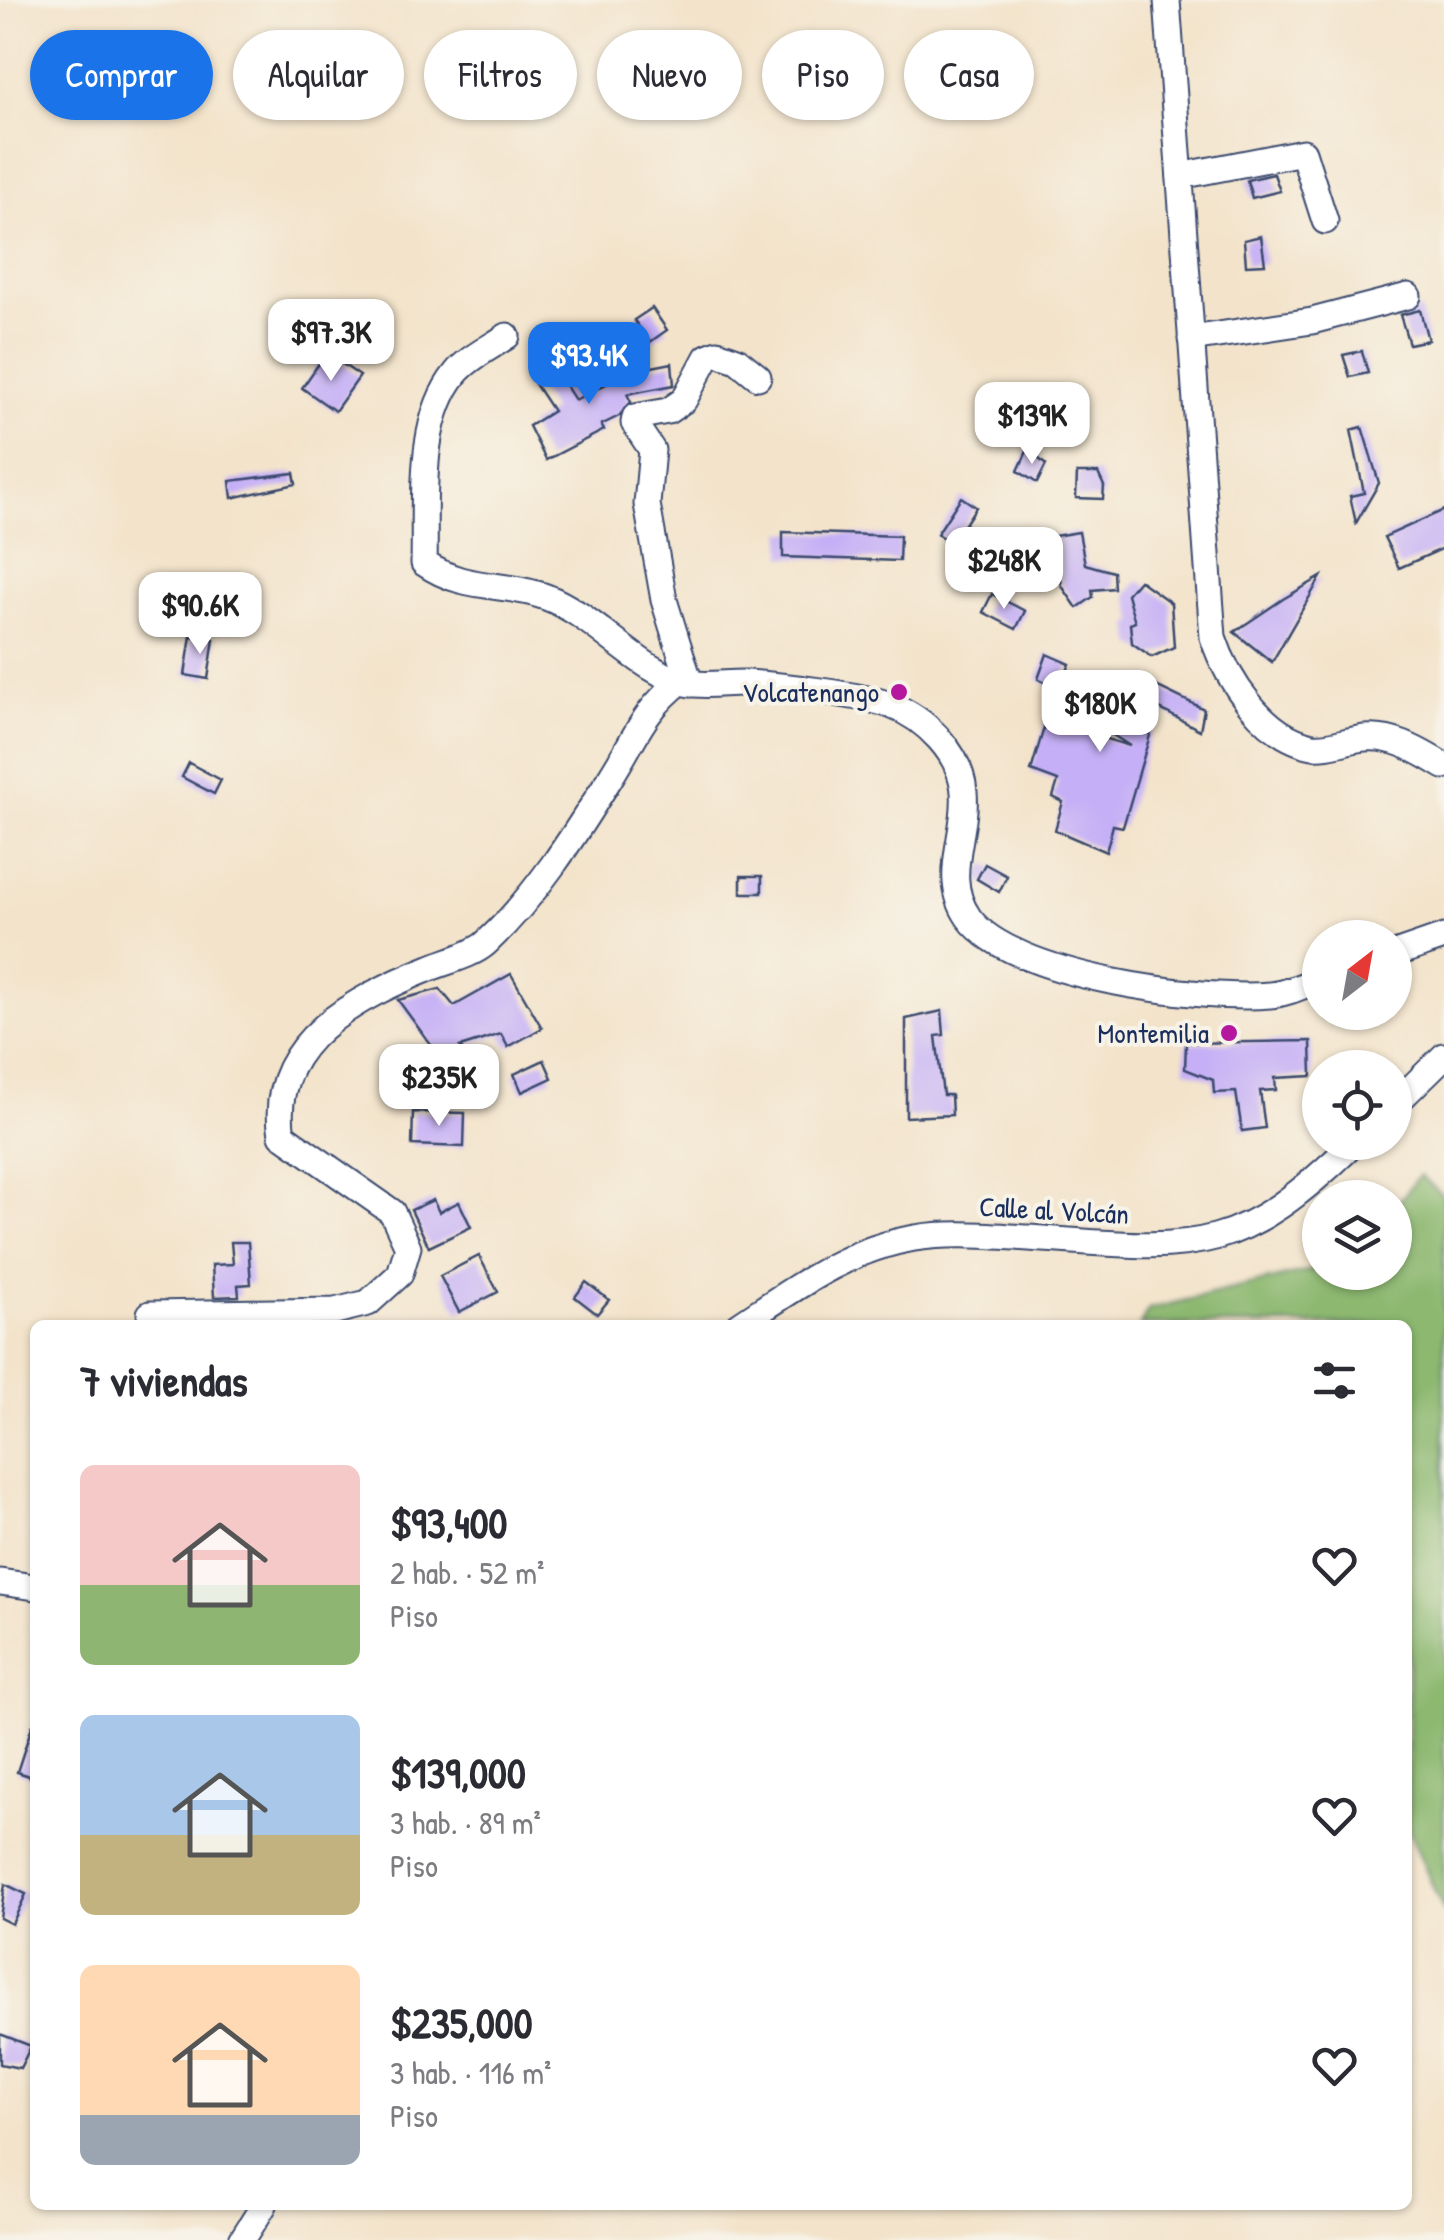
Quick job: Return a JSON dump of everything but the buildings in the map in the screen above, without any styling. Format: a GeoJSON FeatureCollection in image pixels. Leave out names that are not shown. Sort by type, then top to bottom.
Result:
{"type":"FeatureCollection","features":[{"type":"Feature","properties":{"kind":"street"},"geometry":{"type":"LineString","coordinates":[[1167,0],[1214,637],[1224,672],[1276,730],[1314,746],[1367,737],[1408,744],[1444,766]]}},
{"type":"Feature","properties":{"kind":"street"},"geometry":{"type":"LineString","coordinates":[[1180,176],[1303,152],[1325,221]]}},
{"type":"Feature","properties":{"kind":"street"},"geometry":{"type":"LineString","coordinates":[[1191,339],[1312,320],[1408,296]]}},
{"type":"Feature","properties":{"kind":"street"},"geometry":{"type":"LineString","coordinates":[[507,336],[456,372],[438,407],[427,454],[424,563],[448,579],[545,597],[606,631],[666,676],[685,682],[748,683],[890,705],[940,735],[964,791],[955,884],[969,917],[1028,960],[1136,986],[1214,995],[1274,995],[1302,985]]}},
{"type":"Feature","properties":{"kind":"street"},"geometry":{"type":"LineString","coordinates":[[685,682],[664,600],[647,504],[652,450],[634,423],[635,416],[668,411],[684,400],[707,357],[717,353],[736,360],[758,378]]}},
{"type":"Feature","properties":{"kind":"street"},"geometry":{"type":"LineString","coordinates":[[150,1314],[336,1311],[368,1303],[400,1274],[408,1246],[392,1212],[282,1135],[282,1089],[296,1057],[331,1019],[356,1001],[483,946],[561,856],[628,750],[649,707],[685,682]]}},
{"type":"Feature","properties":{"kind":"street"},"geometry":{"type":"LineString","coordinates":[[1412,948],[1444,937]]}},
{"type":"Feature","properties":{"kind":"street"},"geometry":{"type":"LineString","coordinates":[[1412,1087],[1444,1056]]}},
{"type":"Feature","properties":{"kind":"street","name":"Calle al Volcán"},"geometry":{"type":"LineString","coordinates":[[747,1320],[836,1263],[911,1238],[972,1234],[1152,1246],[1218,1238],[1248,1228],[1293,1200],[1336,1160]]}},
{"type":"Feature","properties":{"kind":"street"},"geometry":{"type":"LineString","coordinates":[[0,1582],[30,1586]]}},
{"type":"Feature","properties":{"kind":"street"},"geometry":{"type":"LineString","coordinates":[[242,2240],[261,2210]]}},
{"type":"Feature","properties":{"kind":"green space"},"geometry":{"type":"Polygon","coordinates":[[[1420,1175],[1444,1197],[1444,1912],[1412,1838],[1412,1320],[1143,1320],[1149,1309],[1302,1272],[1302,1290],[1412,1290],[1412,1185],[1420,1175]]]}},
{"type":"Feature","properties":{"kind":"place","name":"Volcatenango"},"geometry":{"type":"Point","coordinates":[899,692]}},
{"type":"Feature","properties":{"kind":"place","name":"Montemilia"},"geometry":{"type":"Point","coordinates":[1229,1033]}}]}
